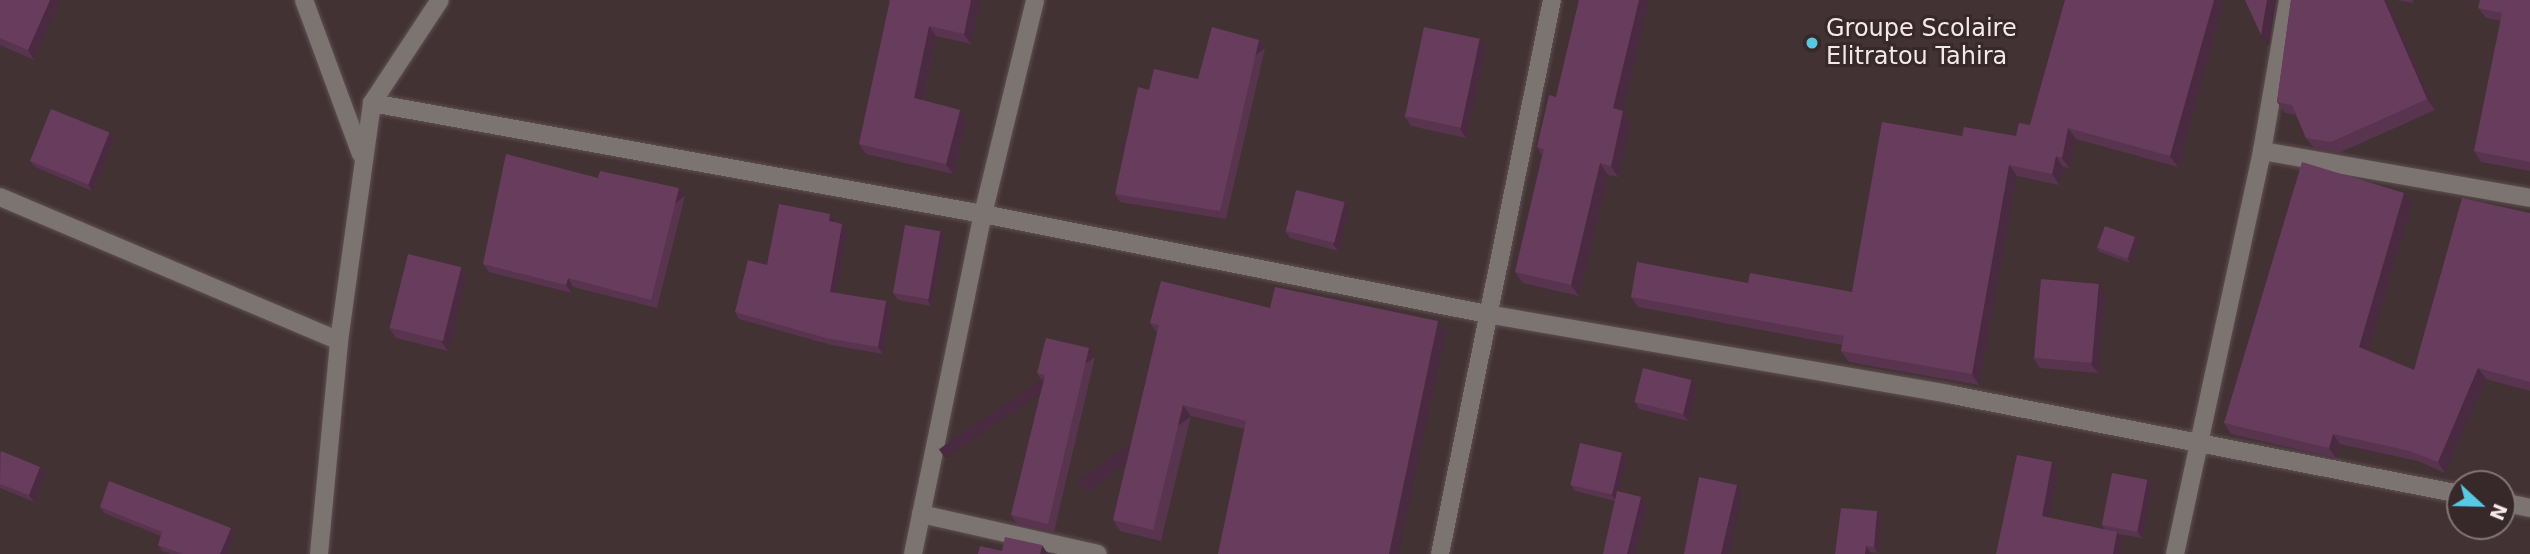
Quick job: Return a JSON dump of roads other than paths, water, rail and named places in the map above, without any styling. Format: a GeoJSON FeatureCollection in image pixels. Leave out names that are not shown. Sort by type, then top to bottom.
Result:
{"type":"FeatureCollection","features":[{"type":"Feature","properties":{"kind":"street"},"geometry":{"type":"LineString","coordinates":[[304,0],[362,155]]}},
{"type":"Feature","properties":{"kind":"street"},"geometry":{"type":"LineString","coordinates":[[319,554],[340,341],[362,155],[372,103],[440,0]]}},
{"type":"Feature","properties":{"kind":"street"},"geometry":{"type":"LineString","coordinates":[[913,554],[984,214],[1035,0]]}},
{"type":"Feature","properties":{"kind":"street"},"geometry":{"type":"LineString","coordinates":[[1440,554],[1492,315],[1552,0]]}},
{"type":"Feature","properties":{"kind":"street"},"geometry":{"type":"LineString","coordinates":[[2175,554],[2262,151],[2288,0]]}},
{"type":"Feature","properties":{"kind":"street"},"geometry":{"type":"LineString","coordinates":[[372,103],[984,214],[1492,315],[1948,394],[2446,491]]}},
{"type":"Feature","properties":{"kind":"street"},"geometry":{"type":"LineString","coordinates":[[2262,151],[2530,198]]}},
{"type":"Feature","properties":{"kind":"street"},"geometry":{"type":"LineString","coordinates":[[0,197],[340,341]]}},
{"type":"Feature","properties":{"kind":"street"},"geometry":{"type":"LineString","coordinates":[[921,514],[1098,554]]}},
{"type":"Feature","properties":{"kind":"place","name":"Groupe Scolaire Elitratou Tahira"},"geometry":{"type":"Point","coordinates":[1812,43]}}]}
